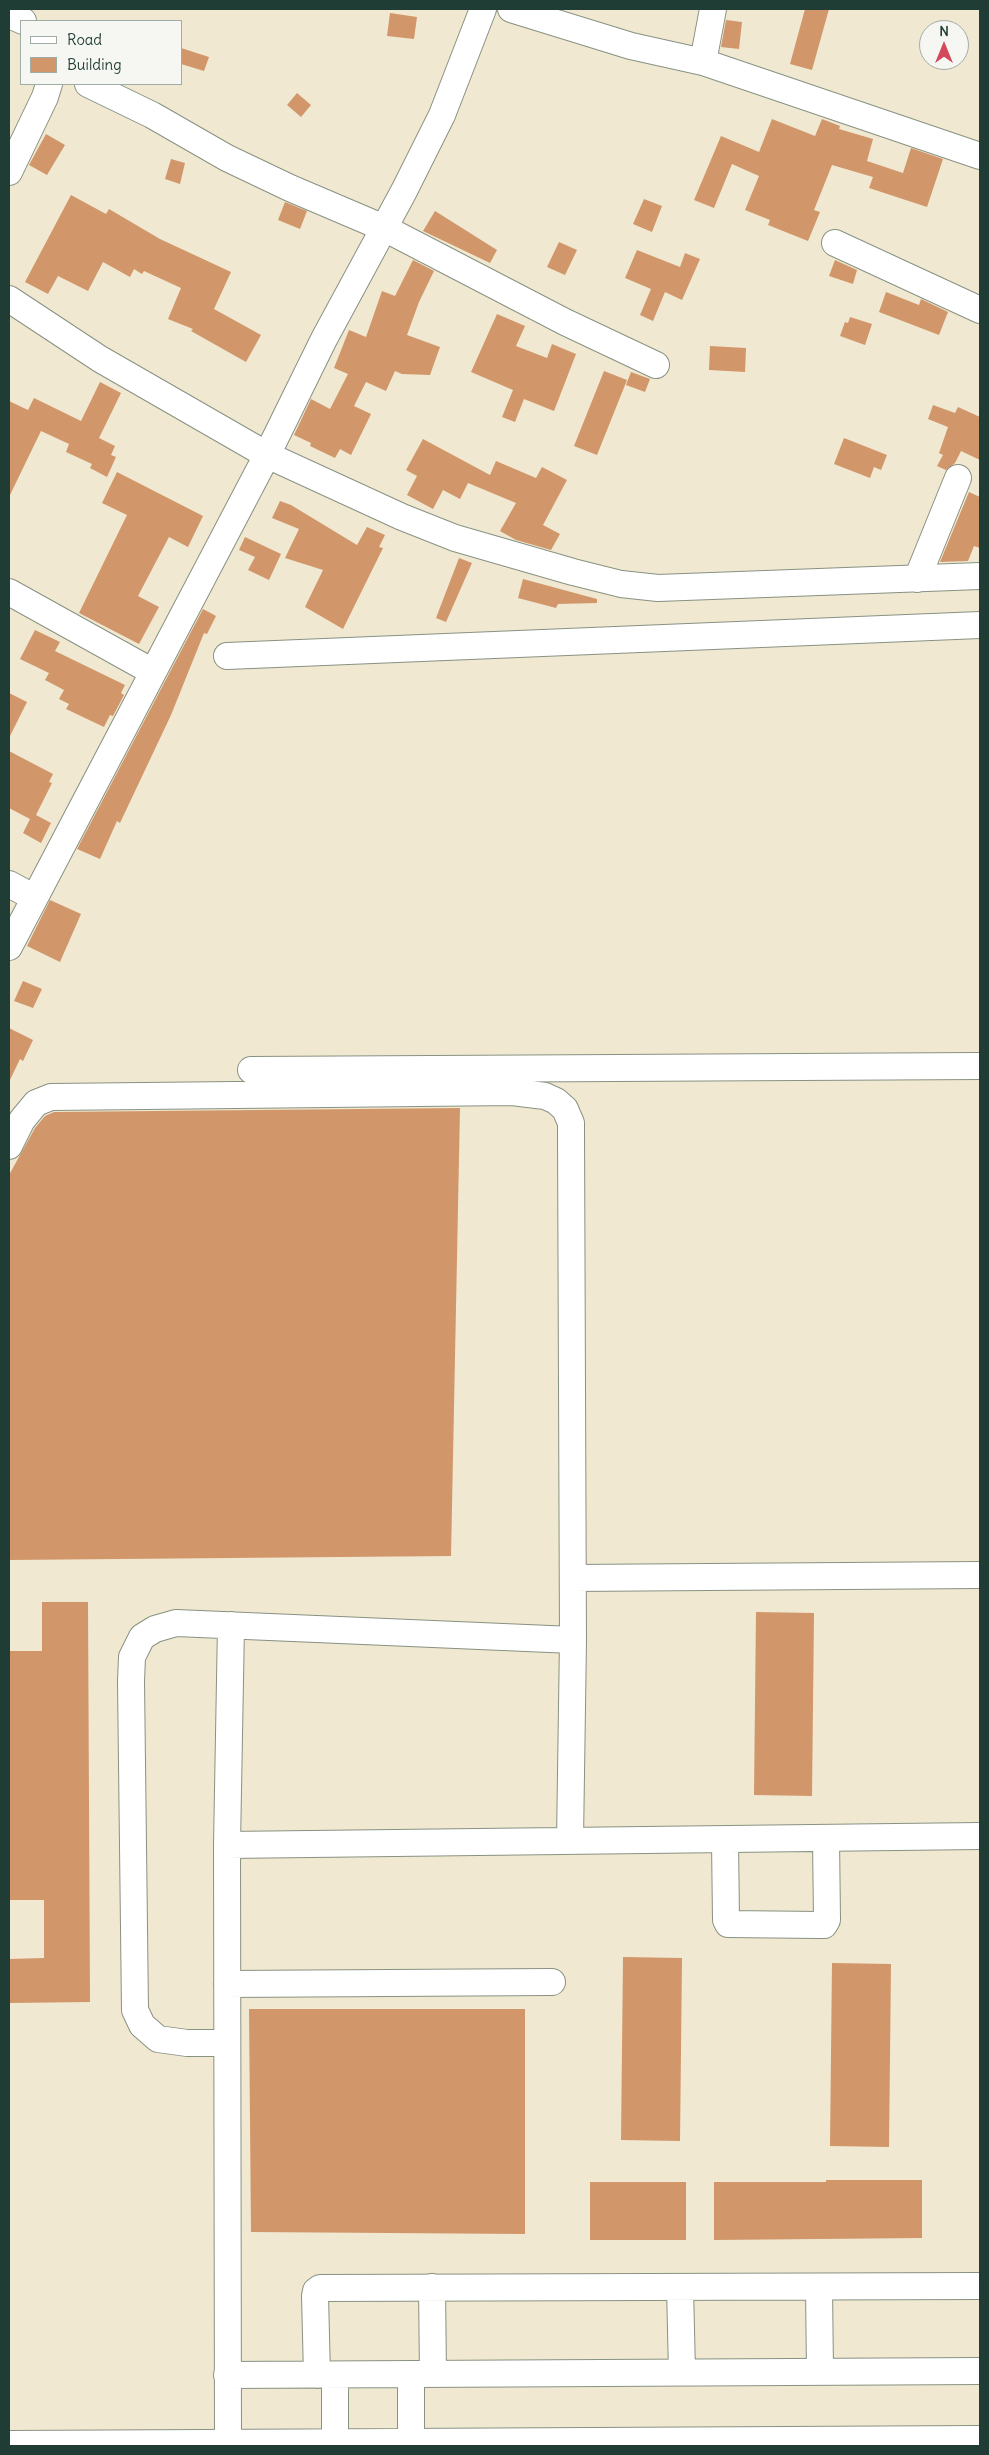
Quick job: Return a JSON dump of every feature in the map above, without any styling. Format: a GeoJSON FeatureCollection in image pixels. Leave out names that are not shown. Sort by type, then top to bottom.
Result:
{"type":"FeatureCollection","features":[{"type":"Feature","properties":{"kind":"street"},"geometry":{"type":"LineString","coordinates":[[9,947],[33,897],[268,454],[324,339],[442,115],[483,9]]}},
{"type":"Feature","properties":{"kind":"street"},"geometry":{"type":"LineString","coordinates":[[511,9],[631,46],[703,62],[980,156]]}},
{"type":"Feature","properties":{"kind":"street"},"geometry":{"type":"LineString","coordinates":[[703,62],[713,9]]}},
{"type":"Feature","properties":{"kind":"street"},"geometry":{"type":"LineString","coordinates":[[9,15],[21,20]]}},
{"type":"Feature","properties":{"kind":"street"},"geometry":{"type":"LineString","coordinates":[[9,172],[45,97],[49,85]]}},
{"type":"Feature","properties":{"kind":"street"},"geometry":{"type":"LineString","coordinates":[[90,85],[152,115],[236,162],[384,228],[565,322],[656,365]]}},
{"type":"Feature","properties":{"kind":"street"},"geometry":{"type":"LineString","coordinates":[[835,243],[980,310]]}},
{"type":"Feature","properties":{"kind":"street"},"geometry":{"type":"LineString","coordinates":[[9,300],[100,359],[268,454],[402,517],[455,538],[621,584],[658,588],[980,576]]}},
{"type":"Feature","properties":{"kind":"street"},"geometry":{"type":"LineString","coordinates":[[917,579],[958,478]]}},
{"type":"Feature","properties":{"kind":"street"},"geometry":{"type":"LineString","coordinates":[[9,592],[153,672]]}},
{"type":"Feature","properties":{"kind":"street"},"geometry":{"type":"LineString","coordinates":[[227,656],[980,624]]}},
{"type":"Feature","properties":{"kind":"street"},"geometry":{"type":"LineString","coordinates":[[9,884],[33,897]]}},
{"type":"Feature","properties":{"kind":"street"},"geometry":{"type":"LineString","coordinates":[[251,1070],[980,1066]]}},
{"type":"Feature","properties":{"kind":"street"},"geometry":{"type":"LineString","coordinates":[[9,1146],[22,1120],[36,1103],[51,1097],[512,1092],[532,1093],[556,1101],[565,1109],[571,1133],[573,1640],[570,1840]]}},
{"type":"Feature","properties":{"kind":"street"},"geometry":{"type":"LineString","coordinates":[[573,1578],[980,1575]]}},
{"type":"Feature","properties":{"kind":"street"},"geometry":{"type":"LineString","coordinates":[[227,2043],[187,2043],[158,2039],[142,2025],[135,2010],[130,1681],[132,1657],[142,1637],[155,1629],[176,1623],[573,1640]]}},
{"type":"Feature","properties":{"kind":"street"},"geometry":{"type":"LineString","coordinates":[[228,2444],[227,1845],[231,1626]]}},
{"type":"Feature","properties":{"kind":"street"},"geometry":{"type":"LineString","coordinates":[[227,1845],[980,1836]]}},
{"type":"Feature","properties":{"kind":"street"},"geometry":{"type":"LineString","coordinates":[[725,1840],[726,1920],[728,1924],[819,1926],[824,1925],[827,1920],[826,1838]]}},
{"type":"Feature","properties":{"kind":"street"},"geometry":{"type":"LineString","coordinates":[[227,1984],[552,1982]]}},
{"type":"Feature","properties":{"kind":"street"},"geometry":{"type":"LineString","coordinates":[[335,2442],[316,2291],[320,2288],[980,2286]]}},
{"type":"Feature","properties":{"kind":"street"},"geometry":{"type":"LineString","coordinates":[[411,2442],[422,2374],[432,2287]]}},
{"type":"Feature","properties":{"kind":"street"},"geometry":{"type":"LineString","coordinates":[[680,2287],[682,2372]]}},
{"type":"Feature","properties":{"kind":"street"},"geometry":{"type":"LineString","coordinates":[[819,2287],[820,2372]]}},
{"type":"Feature","properties":{"kind":"street"},"geometry":{"type":"LineString","coordinates":[[227,2376],[980,2371]]}},
{"type":"Feature","properties":{"kind":"street"},"geometry":{"type":"LineString","coordinates":[[9,2444],[980,2438]]}},
{"type":"Feature","properties":{"kind":"building"},"geometry":{"type":"Polygon","coordinates":[[[805,9],[829,9],[812,70],[790,64],[805,9]]]}},
{"type":"Feature","properties":{"kind":"building"},"geometry":{"type":"Polygon","coordinates":[[[390,13],[417,17],[414,39],[387,36],[390,13]]]}},
{"type":"Feature","properties":{"kind":"building"},"geometry":{"type":"Polygon","coordinates":[[[726,20],[742,22],[739,49],[721,47],[726,20]]]}},
{"type":"Feature","properties":{"kind":"building"},"geometry":{"type":"Polygon","coordinates":[[[182,48],[209,57],[204,71],[182,64],[182,48]]]}},
{"type":"Feature","properties":{"kind":"building"},"geometry":{"type":"Polygon","coordinates":[[[297,93],[311,105],[301,117],[287,105],[297,93]]]}},
{"type":"Feature","properties":{"kind":"building"},"geometry":{"type":"Polygon","coordinates":[[[772,119],[815,136],[822,119],[840,126],[839,129],[873,139],[867,161],[903,173],[911,148],[943,159],[927,207],[869,188],[873,177],[832,165],[814,210],[820,212],[808,241],[768,225],[770,220],[745,210],[759,176],[732,164],[714,208],[694,200],[721,136],[759,152],[772,119]]]}},
{"type":"Feature","properties":{"kind":"building"},"geometry":{"type":"Polygon","coordinates":[[[46,134],[65,145],[47,175],[29,165],[46,134]]]}},
{"type":"Feature","properties":{"kind":"building"},"geometry":{"type":"Polygon","coordinates":[[[171,159],[185,163],[180,184],[165,179],[171,159]]]}},
{"type":"Feature","properties":{"kind":"building"},"geometry":{"type":"Polygon","coordinates":[[[71,195],[106,214],[109,209],[160,239],[231,272],[214,309],[261,335],[246,362],[191,331],[193,329],[168,319],[181,288],[144,271],[142,274],[134,269],[130,277],[103,262],[88,291],[58,276],[48,294],[25,282],[71,195]]]}},
{"type":"Feature","properties":{"kind":"building"},"geometry":{"type":"Polygon","coordinates":[[[644,199],[662,206],[652,232],[633,224],[644,199]]]}},
{"type":"Feature","properties":{"kind":"building"},"geometry":{"type":"Polygon","coordinates":[[[285,202],[307,211],[300,229],[278,220],[285,202]]]}},
{"type":"Feature","properties":{"kind":"building"},"geometry":{"type":"Polygon","coordinates":[[[435,211],[497,250],[490,263],[423,231],[435,211]]]}},
{"type":"Feature","properties":{"kind":"building"},"geometry":{"type":"Polygon","coordinates":[[[559,242],[577,250],[565,275],[547,267],[559,242]]]}},
{"type":"Feature","properties":{"kind":"building"},"geometry":{"type":"Polygon","coordinates":[[[637,250],[680,267],[685,253],[700,259],[682,300],[665,292],[653,321],[640,315],[651,289],[625,278],[637,250]]]}},
{"type":"Feature","properties":{"kind":"building"},"geometry":{"type":"Polygon","coordinates":[[[413,260],[434,271],[419,302],[407,335],[440,347],[430,375],[402,374],[395,371],[386,391],[366,382],[354,406],[371,414],[351,455],[340,449],[335,458],[310,446],[311,443],[294,435],[311,399],[330,409],[348,374],[334,368],[349,330],[366,337],[382,291],[395,296],[413,260]]]}},
{"type":"Feature","properties":{"kind":"building"},"geometry":{"type":"Polygon","coordinates":[[[835,260],[857,270],[853,284],[829,276],[835,260]]]}},
{"type":"Feature","properties":{"kind":"building"},"geometry":{"type":"Polygon","coordinates":[[[886,292],[919,305],[921,299],[948,312],[939,335],[879,312],[886,292]]]}},
{"type":"Feature","properties":{"kind":"building"},"geometry":{"type":"Polygon","coordinates":[[[497,314],[525,326],[516,346],[547,358],[552,344],[576,354],[554,411],[524,399],[515,422],[502,417],[513,390],[471,372],[497,314]]]}},
{"type":"Feature","properties":{"kind":"building"},"geometry":{"type":"Polygon","coordinates":[[[850,317],[872,324],[865,345],[840,336],[845,322],[848,323],[850,317]]]}},
{"type":"Feature","properties":{"kind":"building"},"geometry":{"type":"Polygon","coordinates":[[[710,346],[746,348],[745,372],[709,370],[710,346]]]}},
{"type":"Feature","properties":{"kind":"building"},"geometry":{"type":"Polygon","coordinates":[[[604,371],[627,380],[597,455],[574,446],[604,371]]]}},
{"type":"Feature","properties":{"kind":"building"},"geometry":{"type":"Polygon","coordinates":[[[631,372],[650,379],[645,392],[626,385],[631,372]]]}},
{"type":"Feature","properties":{"kind":"building"},"geometry":{"type":"Polygon","coordinates":[[[100,382],[121,393],[99,438],[115,446],[111,455],[116,457],[107,477],[90,468],[92,464],[66,452],[69,444],[41,431],[9,497],[9,401],[28,410],[34,398],[81,421],[100,382]]]}},
{"type":"Feature","properties":{"kind":"building"},"geometry":{"type":"Polygon","coordinates":[[[933,405],[955,413],[958,407],[980,417],[980,460],[961,451],[955,463],[946,470],[937,466],[943,455],[939,453],[948,427],[928,419],[933,405]]]}},
{"type":"Feature","properties":{"kind":"building"},"geometry":{"type":"Polygon","coordinates":[[[844,438],[887,455],[881,470],[874,467],[870,478],[834,464],[844,438]]]}},
{"type":"Feature","properties":{"kind":"building"},"geometry":{"type":"Polygon","coordinates":[[[423,439],[490,475],[496,461],[536,478],[542,467],[567,480],[543,525],[560,534],[551,550],[516,540],[500,531],[516,503],[468,483],[460,499],[443,490],[433,509],[407,495],[417,476],[406,470],[423,439]]]}},
{"type":"Feature","properties":{"kind":"building"},"geometry":{"type":"Polygon","coordinates":[[[117,472],[203,516],[188,547],[169,537],[138,596],[159,607],[139,644],[79,613],[127,515],[102,503],[117,472]]]}},
{"type":"Feature","properties":{"kind":"building"},"geometry":{"type":"Polygon","coordinates":[[[969,492],[980,497],[980,548],[974,546],[968,561],[940,562],[969,492]]]}},
{"type":"Feature","properties":{"kind":"building"},"geometry":{"type":"Polygon","coordinates":[[[280,501],[291,505],[357,545],[367,527],[385,535],[379,547],[383,548],[343,629],[305,607],[323,570],[285,558],[299,529],[272,518],[280,501]]]}},
{"type":"Feature","properties":{"kind":"building"},"geometry":{"type":"Polygon","coordinates":[[[245,537],[281,554],[269,580],[248,570],[255,557],[239,550],[245,537]]]}},
{"type":"Feature","properties":{"kind":"building"},"geometry":{"type":"Polygon","coordinates":[[[459,558],[472,563],[446,622],[436,618],[459,558]]]}},
{"type":"Feature","properties":{"kind":"building"},"geometry":{"type":"Polygon","coordinates":[[[523,579],[597,599],[597,603],[558,604],[556,608],[518,598],[523,579]]]}},
{"type":"Feature","properties":{"kind":"building"},"geometry":{"type":"Polygon","coordinates":[[[203,609],[216,616],[207,634],[204,633],[171,715],[120,823],[117,821],[100,859],[77,849],[203,609]]]}},
{"type":"Feature","properties":{"kind":"building"},"geometry":{"type":"Polygon","coordinates":[[[35,630],[60,642],[55,651],[125,685],[121,693],[124,695],[113,716],[110,715],[104,727],[66,709],[69,704],[59,699],[64,690],[45,680],[49,673],[20,659],[35,630]]]}},
{"type":"Feature","properties":{"kind":"building"},"geometry":{"type":"Polygon","coordinates":[[[9,693],[27,702],[9,738],[9,693]]]}},
{"type":"Feature","properties":{"kind":"building"},"geometry":{"type":"Polygon","coordinates":[[[9,751],[53,774],[49,782],[52,783],[36,815],[51,823],[41,843],[23,833],[30,819],[9,808],[9,751]]]}},
{"type":"Feature","properties":{"kind":"building"},"geometry":{"type":"Polygon","coordinates":[[[50,900],[81,914],[60,962],[27,946],[50,900]]]}},
{"type":"Feature","properties":{"kind":"building"},"geometry":{"type":"Polygon","coordinates":[[[23,981],[42,989],[33,1008],[14,1001],[23,981]]]}},
{"type":"Feature","properties":{"kind":"building"},"geometry":{"type":"Polygon","coordinates":[[[9,1028],[33,1040],[23,1061],[20,1059],[9,1082],[9,1028]]]}},
{"type":"Feature","properties":{"kind":"building"},"geometry":{"type":"Polygon","coordinates":[[[460,1108],[451,1556],[9,1560],[9,1175],[35,1128],[45,1116],[54,1112],[460,1108]]]}},
{"type":"Feature","properties":{"kind":"building"},"geometry":{"type":"Polygon","coordinates":[[[42,1602],[88,1602],[90,2002],[9,2003],[9,1959],[44,1958],[44,1900],[9,1900],[9,1651],[42,1651],[42,1602]]]}},
{"type":"Feature","properties":{"kind":"building"},"geometry":{"type":"Polygon","coordinates":[[[756,1612],[814,1613],[812,1796],[754,1795],[756,1612]]]}},
{"type":"Feature","properties":{"kind":"building"},"geometry":{"type":"Polygon","coordinates":[[[623,1957],[682,1958],[680,2141],[621,2140],[623,1957]]]}},
{"type":"Feature","properties":{"kind":"building"},"geometry":{"type":"Polygon","coordinates":[[[832,1963],[891,1964],[889,2147],[830,2146],[832,1963]]]}},
{"type":"Feature","properties":{"kind":"building"},"geometry":{"type":"Polygon","coordinates":[[[249,2009],[525,2009],[525,2234],[251,2232],[249,2009]]]}},
{"type":"Feature","properties":{"kind":"building"},"geometry":{"type":"Polygon","coordinates":[[[826,2180],[922,2180],[922,2238],[714,2240],[714,2182],[826,2182],[826,2180]]]}},
{"type":"Feature","properties":{"kind":"building"},"geometry":{"type":"Polygon","coordinates":[[[590,2182],[686,2182],[686,2240],[590,2240],[590,2182]]]}}]}
